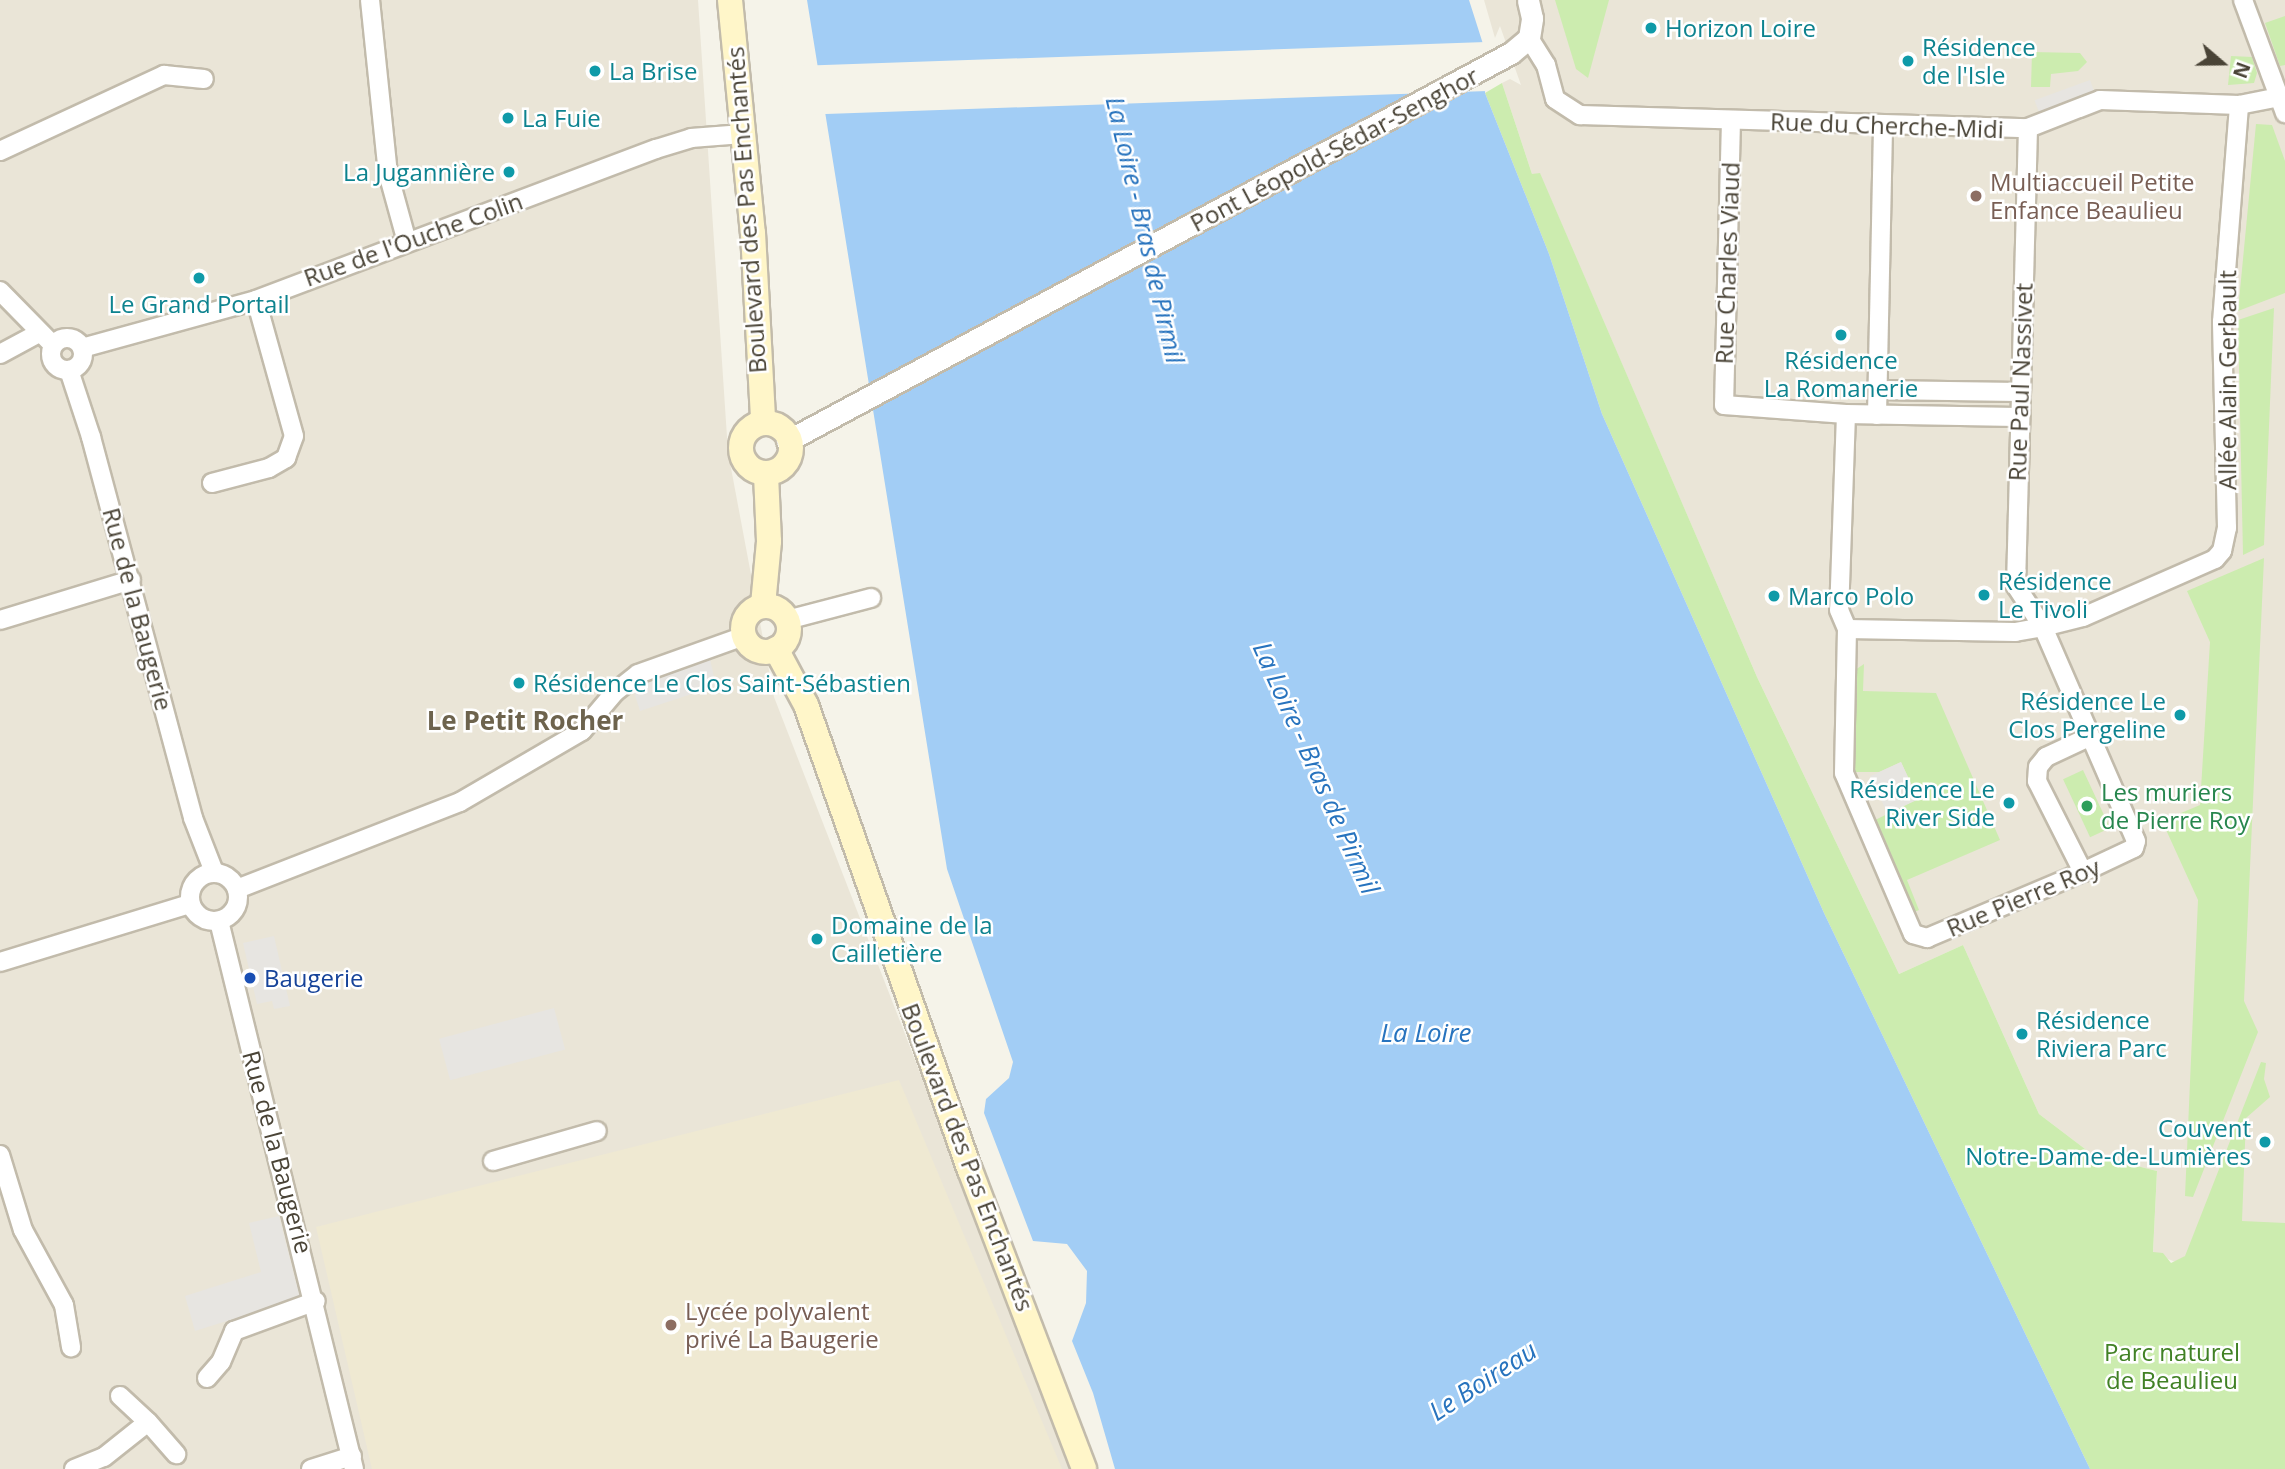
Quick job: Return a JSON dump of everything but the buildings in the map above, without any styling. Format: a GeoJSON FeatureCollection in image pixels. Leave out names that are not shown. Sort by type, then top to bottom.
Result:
{"type":"FeatureCollection","features":[{"type":"Feature","properties":{"kind":"main road","name":"Boulevard des Pas Enchantés"},"geometry":{"type":"LineString","coordinates":[[730,0],[743,134],[763,419]]}},
{"type":"Feature","properties":{"kind":"main road"},"geometry":{"type":"LineString","coordinates":[[763,419],[779,426],[795,438],[784,466],[766,476],[746,463],[744,444],[747,429],[763,419]]}},
{"type":"Feature","properties":{"kind":"main road"},"geometry":{"type":"LineString","coordinates":[[763,605],[769,541],[766,476]]}},
{"type":"Feature","properties":{"kind":"main road"},"geometry":{"type":"LineString","coordinates":[[763,605],[776,608],[788,620],[789,634],[776,649],[758,651],[744,636],[746,616],[763,605]]}},
{"type":"Feature","properties":{"kind":"main road","name":"Boulevard des Pas Enchantés"},"geometry":{"type":"LineString","coordinates":[[776,649],[806,705],[970,1171],[1084,1469]]}},
{"type":"Feature","properties":{"kind":"street"},"geometry":{"type":"LineString","coordinates":[[370,0],[388,173],[407,242]]}},
{"type":"Feature","properties":{"kind":"street"},"geometry":{"type":"LineString","coordinates":[[1528,0],[1532,18],[1528,38]]}},
{"type":"Feature","properties":{"kind":"street"},"geometry":{"type":"LineString","coordinates":[[2243,0],[2283,102]]}},
{"type":"Feature","properties":{"kind":"street","name":"Pont Léopold-Sédar-Senghor"},"geometry":{"type":"LineString","coordinates":[[795,438],[1508,55],[1528,38]]}},
{"type":"Feature","properties":{"kind":"street","name":"Rue du Cherche-Midi"},"geometry":{"type":"LineString","coordinates":[[1528,38],[1546,65],[1555,99],[1569,112],[1731,120],[2028,128],[2110,99],[2239,105],[2283,102]]}},
{"type":"Feature","properties":{"kind":"street"},"geometry":{"type":"LineString","coordinates":[[0,151],[164,75],[204,79]]}},
{"type":"Feature","properties":{"kind":"street","name":"Allée Alain Gerbault"},"geometry":{"type":"LineString","coordinates":[[1847,629],[2015,632],[2043,627],[2083,617],[2215,559],[2226,544],[2222,322],[2239,105]]}},
{"type":"Feature","properties":{"kind":"street","name":"Rue Charles Viaud"},"geometry":{"type":"LineString","coordinates":[[1731,120],[1724,405],[1846,414]]}},
{"type":"Feature","properties":{"kind":"street"},"geometry":{"type":"LineString","coordinates":[[1877,415],[1883,125]]}},
{"type":"Feature","properties":{"kind":"street","name":"Rue Paul Nassivet"},"geometry":{"type":"LineString","coordinates":[[2028,128],[2017,417],[2016,586],[2043,627],[2136,841],[2134,848]]}},
{"type":"Feature","properties":{"kind":"street","name":"Rue de l'Ouche Colin"},"geometry":{"type":"LineString","coordinates":[[82,348],[256,300],[656,149],[691,138],[743,134]]}},
{"type":"Feature","properties":{"kind":"street"},"geometry":{"type":"LineString","coordinates":[[0,291],[53,345],[55,365],[69,370],[81,362],[82,348],[70,338],[53,345]]}},
{"type":"Feature","properties":{"kind":"street"},"geometry":{"type":"LineString","coordinates":[[212,483],[269,468],[286,458],[293,436],[256,300]]}},
{"type":"Feature","properties":{"kind":"street"},"geometry":{"type":"LineString","coordinates":[[0,354],[39,333]]}},
{"type":"Feature","properties":{"kind":"street","name":"Rue de la Baugerie"},"geometry":{"type":"LineString","coordinates":[[69,370],[131,580],[208,874]]}},
{"type":"Feature","properties":{"kind":"street"},"geometry":{"type":"LineString","coordinates":[[1878,390],[2019,392]]}},
{"type":"Feature","properties":{"kind":"street"},"geometry":{"type":"LineString","coordinates":[[1847,629],[1839,610],[1846,414],[2017,417]]}},
{"type":"Feature","properties":{"kind":"street"},"geometry":{"type":"LineString","coordinates":[[0,621],[131,580]]}},
{"type":"Feature","properties":{"kind":"street"},"geometry":{"type":"LineString","coordinates":[[788,620],[871,598]]}},
{"type":"Feature","properties":{"kind":"street","name":"Rue Pierre Roy"},"geometry":{"type":"LineString","coordinates":[[1847,629],[1844,761],[1855,807],[1913,934],[1927,939],[2134,848]]}},
{"type":"Feature","properties":{"kind":"street"},"geometry":{"type":"LineString","coordinates":[[237,889],[460,802],[582,731],[615,692],[638,674],[744,636]]}},
{"type":"Feature","properties":{"kind":"street"},"geometry":{"type":"LineString","coordinates":[[2083,872],[2038,781],[2038,767],[2046,757],[2089,737]]}},
{"type":"Feature","properties":{"kind":"street"},"geometry":{"type":"LineString","coordinates":[[208,874],[230,878],[237,889],[234,911],[219,921],[198,916],[190,904],[194,883],[208,874]]}},
{"type":"Feature","properties":{"kind":"street"},"geometry":{"type":"LineString","coordinates":[[0,962],[190,904]]}},
{"type":"Feature","properties":{"kind":"street","name":"Rue de la Baugerie"},"geometry":{"type":"LineString","coordinates":[[219,921],[316,1301],[353,1462]]}},
{"type":"Feature","properties":{"kind":"street"},"geometry":{"type":"LineString","coordinates":[[493,1161],[597,1131]]}},
{"type":"Feature","properties":{"kind":"street"},"geometry":{"type":"LineString","coordinates":[[0,1155],[23,1230],[64,1305],[71,1348]]}},
{"type":"Feature","properties":{"kind":"street"},"geometry":{"type":"LineString","coordinates":[[207,1378],[221,1362],[234,1331],[316,1301]]}},
{"type":"Feature","properties":{"kind":"street"},"geometry":{"type":"LineString","coordinates":[[120,1396],[176,1454]]}},
{"type":"Feature","properties":{"kind":"street"},"geometry":{"type":"LineString","coordinates":[[74,1469],[104,1457],[148,1422]]}},
{"type":"Feature","properties":{"kind":"street"},"geometry":{"type":"LineString","coordinates":[[312,1469],[353,1462]]}},
{"type":"Feature","properties":{"kind":"shaded area"},"geometry":{"type":"Polygon","coordinates":[[[0,0],[698,0],[728,452],[774,697],[1074,1469],[0,1469],[0,0]]]}},
{"type":"Feature","properties":{"kind":"shaded area"},"geometry":{"type":"Polygon","coordinates":[[[1484,0],[2285,0],[2285,1241],[2185,1256],[2178,1263],[2153,1253],[2157,1171],[2093,1155],[2039,1114],[1963,945],[1899,974],[1757,677],[1540,174],[1532,174],[1502,83],[1510,79],[1521,85],[1500,26],[1495,38],[1484,0]]]}},
{"type":"Feature","properties":{"kind":"shaded area"},"geometry":{"type":"Polygon","coordinates":[[[2090,80],[2095,94],[2040,114],[2035,100],[2090,80]]]}},
{"type":"Feature","properties":{"kind":"shaded area"},"geometry":{"type":"Polygon","coordinates":[[[710,659],[716,686],[640,711],[633,689],[650,677],[710,659]]]}},
{"type":"Feature","properties":{"kind":"shaded area"},"geometry":{"type":"Polygon","coordinates":[[[1901,762],[1918,799],[1888,814],[1870,776],[1901,762]]]}},
{"type":"Feature","properties":{"kind":"shaded area"},"geometry":{"type":"Polygon","coordinates":[[[274,936],[290,1006],[274,1009],[272,1001],[257,1004],[243,943],[274,936]]]}},
{"type":"Feature","properties":{"kind":"shaded area"},"geometry":{"type":"Polygon","coordinates":[[[554,1008],[565,1050],[450,1080],[439,1039],[554,1008]]]}},
{"type":"Feature","properties":{"kind":"shaded area","name":"Lycée polyvalent privé La Baugerie"},"geometry":{"type":"Polygon","coordinates":[[[899,1080],[1062,1469],[372,1469],[316,1227],[899,1080]]]}},
{"type":"Feature","properties":{"kind":"shaded area"},"geometry":{"type":"Polygon","coordinates":[[[279,1216],[300,1298],[195,1331],[185,1296],[261,1272],[249,1223],[279,1216]]]}},
{"type":"Feature","properties":{"kind":"green space"},"geometry":{"type":"Polygon","coordinates":[[[1555,0],[1609,0],[1588,78],[1576,69],[1555,0]]]}},
{"type":"Feature","properties":{"kind":"green space"},"geometry":{"type":"Polygon","coordinates":[[[2285,16],[2285,65],[2280,66],[2265,23],[2285,16]]]}},
{"type":"Feature","properties":{"kind":"green space"},"geometry":{"type":"Polygon","coordinates":[[[2032,52],[2080,53],[2087,62],[2078,71],[2051,74],[2050,87],[2031,87],[2032,52]]]}},
{"type":"Feature","properties":{"kind":"green space"},"geometry":{"type":"Polygon","coordinates":[[[2231,56],[2252,57],[2257,73],[2254,83],[2228,85],[2231,56]]]}},
{"type":"Feature","properties":{"kind":"green space","name":"Parc naturel de Beaulieu"},"geometry":{"type":"Polygon","coordinates":[[[1502,83],[1532,174],[1540,173],[1757,677],[1899,974],[1963,945],[2039,1114],[2093,1155],[2157,1171],[2153,1252],[2163,1253],[2171,1263],[2185,1256],[2261,1062],[2266,1063],[2264,1079],[2270,1097],[2246,1118],[2242,1221],[2285,1223],[2285,1469],[2090,1469],[1824,913],[1602,414],[1549,254],[1485,93],[1502,83]]]}},
{"type":"Feature","properties":{"kind":"green space"},"geometry":{"type":"Polygon","coordinates":[[[2256,124],[2272,125],[2285,161],[2285,293],[2238,311],[2256,124]]]}},
{"type":"Feature","properties":{"kind":"green space"},"geometry":{"type":"Polygon","coordinates":[[[2274,308],[2264,545],[2243,555],[2238,320],[2274,308]]]}},
{"type":"Feature","properties":{"kind":"green space"},"geometry":{"type":"Polygon","coordinates":[[[2264,558],[2244,1001],[2258,1032],[2193,1197],[2185,1196],[2198,900],[2162,821],[2200,805],[2210,642],[2187,591],[2264,558]]]}},
{"type":"Feature","properties":{"kind":"green space"},"geometry":{"type":"Polygon","coordinates":[[[1864,664],[1863,691],[1936,693],[2000,840],[1907,880],[1919,910],[1910,914],[1869,823],[1918,799],[1901,762],[1879,772],[1853,772],[1848,767],[1855,670],[1864,664]]]}},
{"type":"Feature","properties":{"kind":"green space","name":"Les muriers de Pierre Roy"},"geometry":{"type":"Polygon","coordinates":[[[2083,770],[2110,828],[2090,837],[2063,779],[2083,770]]]}},
{"type":"Feature","properties":{"kind":"water","name":"La Loire"},"geometry":{"type":"Polygon","coordinates":[[[807,0],[1469,0],[1483,44],[1485,93],[1549,254],[1602,414],[1824,913],[2090,1469],[1115,1469],[1093,1393],[1072,1341],[1086,1303],[1087,1271],[1067,1244],[1033,1241],[984,1113],[986,1099],[1009,1078],[1013,1062],[947,869],[807,0]]]}},
{"type":"Feature","properties":{"kind":"pier"},"geometry":{"type":"Polygon","coordinates":[[[1486,42],[1488,91],[783,116],[781,67],[1486,42]]]}},
{"type":"Feature","properties":{"kind":"place","name":"Horizon Loire"},"geometry":{"type":"Point","coordinates":[1651,28]}},
{"type":"Feature","properties":{"kind":"place","name":"Résidence de l'Isle"},"geometry":{"type":"Point","coordinates":[1908,61]}},
{"type":"Feature","properties":{"kind":"place","name":"La Brise"},"geometry":{"type":"Point","coordinates":[595,71]}},
{"type":"Feature","properties":{"kind":"place","name":"La Fuie"},"geometry":{"type":"Point","coordinates":[508,118]}},
{"type":"Feature","properties":{"kind":"place","name":"La Jugannière"},"geometry":{"type":"Point","coordinates":[509,172]}},
{"type":"Feature","properties":{"kind":"place","name":"Multiaccueil Petite Enfance Beaulieu"},"geometry":{"type":"Point","coordinates":[1976,196]}},
{"type":"Feature","properties":{"kind":"place","name":"Le Grand Portail"},"geometry":{"type":"Point","coordinates":[199,278]}},
{"type":"Feature","properties":{"kind":"place","name":"Résidence La Romanerie"},"geometry":{"type":"Point","coordinates":[1841,335]}},
{"type":"Feature","properties":{"kind":"place","name":"Résidence Le Tivoli"},"geometry":{"type":"Point","coordinates":[1984,595]}},
{"type":"Feature","properties":{"kind":"place","name":"Marco Polo"},"geometry":{"type":"Point","coordinates":[1774,596]}},
{"type":"Feature","properties":{"kind":"place","name":"Résidence Le Clos Saint-Sébastien"},"geometry":{"type":"Point","coordinates":[519,683]}},
{"type":"Feature","properties":{"kind":"place","name":"Résidence Le Clos Pergeline"},"geometry":{"type":"Point","coordinates":[2180,715]}},
{"type":"Feature","properties":{"kind":"place","name":"Résidence Le River Side"},"geometry":{"type":"Point","coordinates":[2009,803]}},
{"type":"Feature","properties":{"kind":"place","name":"Les muriers de Pierre Roy"},"geometry":{"type":"Point","coordinates":[2087,806]}},
{"type":"Feature","properties":{"kind":"place","name":"Domaine de la Cailletière"},"geometry":{"type":"Point","coordinates":[817,939]}},
{"type":"Feature","properties":{"kind":"place","name":"Baugerie"},"geometry":{"type":"Point","coordinates":[250,978]}},
{"type":"Feature","properties":{"kind":"place","name":"Résidence Riviera Parc"},"geometry":{"type":"Point","coordinates":[2022,1034]}},
{"type":"Feature","properties":{"kind":"place","name":"Couvent Notre-Dame-de-Lumières"},"geometry":{"type":"Point","coordinates":[2265,1142]}},
{"type":"Feature","properties":{"kind":"place","name":"Lycée polyvalent privé La Baugerie"},"geometry":{"type":"Point","coordinates":[671,1325]}},
{"type":"Feature","properties":{"kind":"district","name":"Le Petit Rocher"},"geometry":{"type":"Point","coordinates":[525,721]}},
{"type":"Feature","properties":{"kind":"water label","name":"La Loire - Bras de Pirmil"},"geometry":{"type":"Point","coordinates":[1145,230]}},
{"type":"Feature","properties":{"kind":"water label","name":"La Loire - Bras de Pirmil"},"geometry":{"type":"Point","coordinates":[1316,768]}},
{"type":"Feature","properties":{"kind":"water label","name":"Le Boireau"},"geometry":{"type":"Point","coordinates":[1483,1381]}}]}
